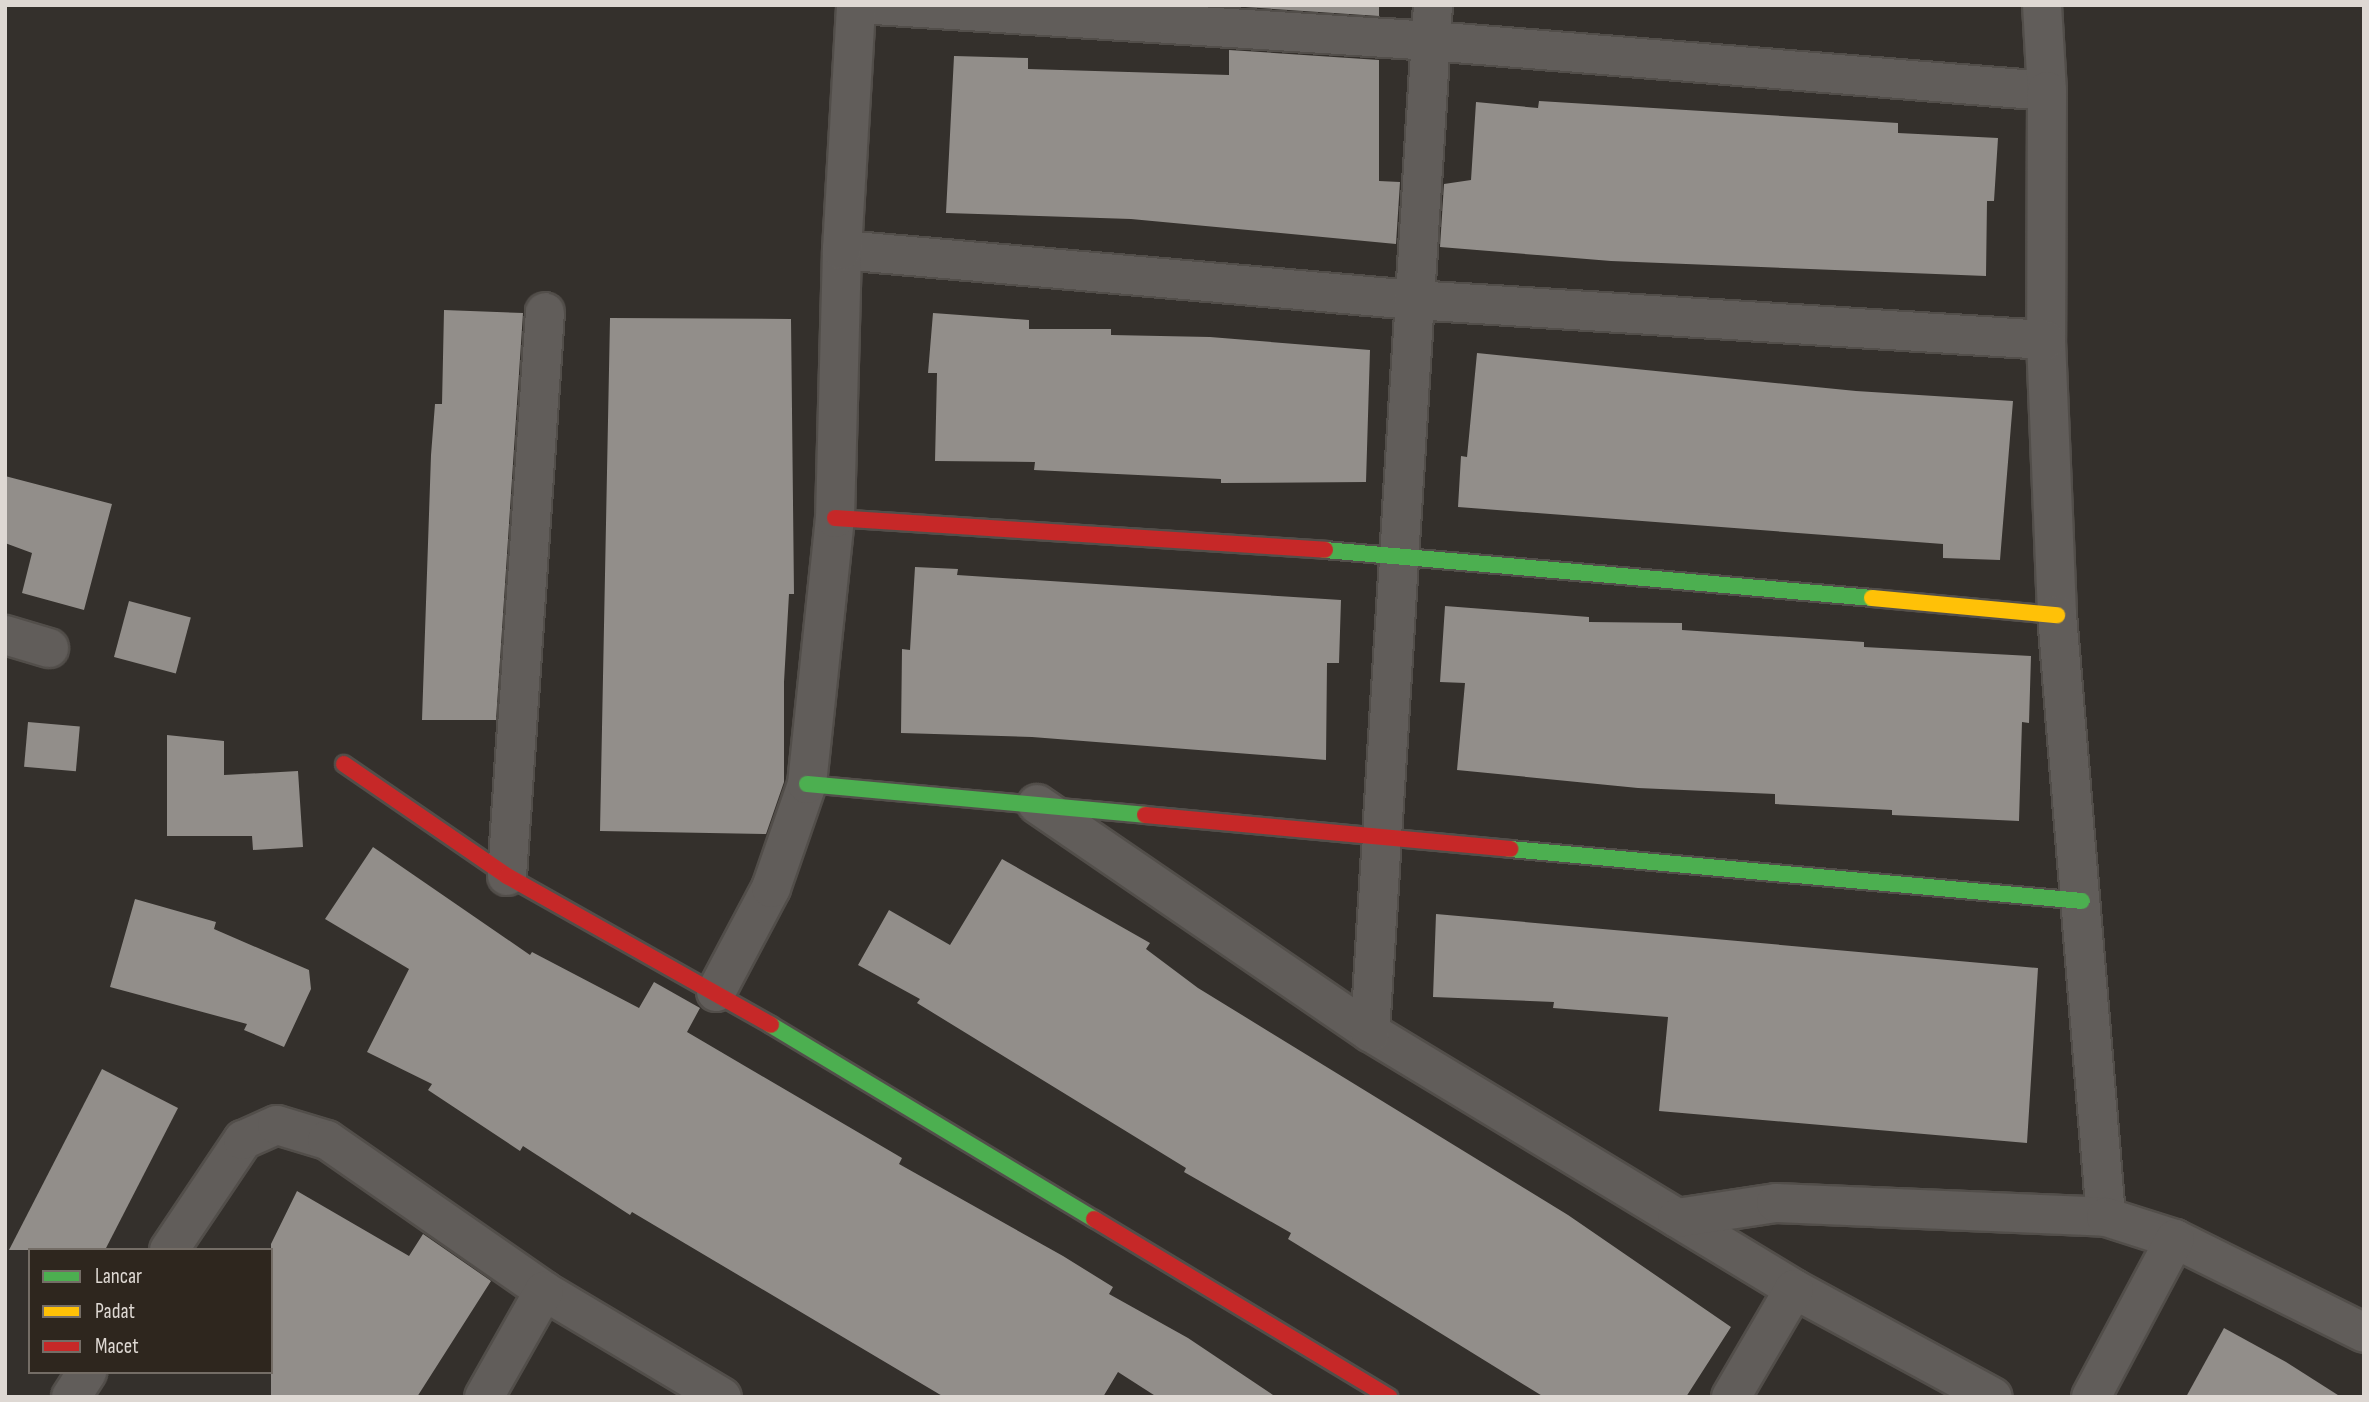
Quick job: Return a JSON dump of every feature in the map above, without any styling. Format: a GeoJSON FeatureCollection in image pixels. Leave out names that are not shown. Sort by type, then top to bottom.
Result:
{"type":"FeatureCollection","features":[{"type":"Feature","properties":{"kind":"street"},"geometry":{"type":"LineString","coordinates":[[716,992],[771,888],[807,784],[835,517],[842,250],[856,5]]}},
{"type":"Feature","properties":{"kind":"street"},"geometry":{"type":"LineString","coordinates":[[875,5],[1432,23],[2047,91]]}},
{"type":"Feature","properties":{"kind":"street"},"geometry":{"type":"LineString","coordinates":[[2042,5],[2047,91],[2046,340],[2057,615],[2106,1217]]}},
{"type":"Feature","properties":{"kind":"street"},"geometry":{"type":"LineString","coordinates":[[1370,1032],[1432,23]]}},
{"type":"Feature","properties":{"kind":"street"},"geometry":{"type":"LineString","coordinates":[[842,250],[1414,300],[2046,340]]}},
{"type":"Feature","properties":{"kind":"street"},"geometry":{"type":"LineString","coordinates":[[507,876],[545,312]]}},
{"type":"Feature","properties":{"kind":"street"},"geometry":{"type":"LineString","coordinates":[[835,517],[1400,555],[2057,615]]}},
{"type":"Feature","properties":{"kind":"street"},"geometry":{"type":"LineString","coordinates":[[5,635],[49,648]]}},
{"type":"Feature","properties":{"kind":"street"},"geometry":{"type":"LineString","coordinates":[[344,764],[507,876],[716,992],[1389,1397]]}},
{"type":"Feature","properties":{"kind":"street"},"geometry":{"type":"LineString","coordinates":[[807,784],[2082,901]]}},
{"type":"Feature","properties":{"kind":"street"},"geometry":{"type":"LineString","coordinates":[[1037,804],[1370,1032],[1794,1289],[1993,1397]]}},
{"type":"Feature","properties":{"kind":"street"},"geometry":{"type":"LineString","coordinates":[[170,1248],[243,1140],[277,1125],[327,1140],[544,1291],[722,1397]]}},
{"type":"Feature","properties":{"kind":"street"},"geometry":{"type":"LineString","coordinates":[[1677,1218],[1776,1203],[2106,1217],[2175,1239],[2364,1333]]}},
{"type":"Feature","properties":{"kind":"street"},"geometry":{"type":"LineString","coordinates":[[2091,1397],[2175,1239]]}},
{"type":"Feature","properties":{"kind":"street"},"geometry":{"type":"LineString","coordinates":[[1731,1397],[1794,1289]]}},
{"type":"Feature","properties":{"kind":"street"},"geometry":{"type":"LineString","coordinates":[[484,1397],[544,1291]]}},
{"type":"Feature","properties":{"kind":"street"},"geometry":{"type":"LineString","coordinates":[[71,1397],[86,1374]]}},
{"type":"Feature","properties":{"kind":"building"},"geometry":{"type":"Polygon","coordinates":[[[1379,5],[1379,16],[1230,6],[1379,5]]]}},
{"type":"Feature","properties":{"kind":"building"},"geometry":{"type":"Polygon","coordinates":[[[1229,50],[1379,60],[1379,181],[1400,182],[1396,244],[1131,219],[946,213],[954,56],[1028,58],[1028,69],[1229,75],[1229,50]]]}},
{"type":"Feature","properties":{"kind":"building"},"geometry":{"type":"Polygon","coordinates":[[[1539,101],[1898,123],[1898,133],[1998,138],[1994,201],[1987,201],[1986,276],[1611,261],[1440,247],[1444,184],[1471,180],[1476,102],[1538,108],[1539,101]]]}},
{"type":"Feature","properties":{"kind":"building"},"geometry":{"type":"Polygon","coordinates":[[[444,310],[523,313],[496,720],[422,720],[431,455],[435,404],[442,404],[444,310]]]}},
{"type":"Feature","properties":{"kind":"building"},"geometry":{"type":"Polygon","coordinates":[[[933,313],[1029,320],[1029,329],[1111,329],[1111,335],[1210,337],[1370,350],[1366,482],[1221,483],[1221,479],[1034,470],[1035,462],[935,461],[937,373],[928,373],[933,313]]]}},
{"type":"Feature","properties":{"kind":"building"},"geometry":{"type":"Polygon","coordinates":[[[610,318],[791,319],[794,594],[789,594],[784,682],[784,782],[766,834],[600,831],[610,318]]]}},
{"type":"Feature","properties":{"kind":"building"},"geometry":{"type":"Polygon","coordinates":[[[1477,353],[1856,391],[2013,401],[2000,560],[1943,558],[1943,544],[1458,507],[1461,456],[1467,457],[1477,353]]]}},
{"type":"Feature","properties":{"kind":"building"},"geometry":{"type":"Polygon","coordinates":[[[5,476],[112,504],[84,610],[22,593],[32,553],[5,543],[5,476]]]}},
{"type":"Feature","properties":{"kind":"building"},"geometry":{"type":"Polygon","coordinates":[[[915,567],[958,569],[957,575],[1341,600],[1339,663],[1327,663],[1326,760],[1032,737],[901,733],[902,649],[910,650],[915,567]]]}},
{"type":"Feature","properties":{"kind":"building"},"geometry":{"type":"Polygon","coordinates":[[[129,601],[191,618],[176,674],[114,657],[129,601]]]}},
{"type":"Feature","properties":{"kind":"building"},"geometry":{"type":"Polygon","coordinates":[[[1445,606],[1589,617],[1589,622],[1682,623],[1682,630],[1864,642],[1864,647],[2031,656],[2029,723],[2022,722],[2019,821],[1892,815],[1892,810],[1775,804],[1775,794],[1638,788],[1457,770],[1465,683],[1440,682],[1445,606]]]}},
{"type":"Feature","properties":{"kind":"building"},"geometry":{"type":"Polygon","coordinates":[[[28,722],[80,727],[76,771],[24,767],[28,722]]]}},
{"type":"Feature","properties":{"kind":"building"},"geometry":{"type":"Polygon","coordinates":[[[167,735],[224,741],[224,775],[298,771],[303,847],[253,850],[252,836],[167,836],[167,735]]]}},
{"type":"Feature","properties":{"kind":"building"},"geometry":{"type":"Polygon","coordinates":[[[373,847],[530,955],[532,952],[639,1008],[654,982],[700,1008],[687,1032],[902,1158],[899,1164],[1063,1256],[1113,1287],[1109,1294],[1188,1338],[1276,1397],[1157,1397],[1118,1372],[1103,1397],[944,1397],[632,1212],[630,1215],[523,1146],[520,1151],[428,1090],[432,1084],[367,1052],[409,969],[325,919],[373,847]]]}},
{"type":"Feature","properties":{"kind":"building"},"geometry":{"type":"Polygon","coordinates":[[[1002,859],[1150,943],[1146,949],[1198,988],[1568,1215],[1731,1327],[1686,1397],[1544,1397],[1288,1239],[1291,1233],[1184,1172],[1186,1168],[917,1003],[920,999],[858,965],[889,910],[950,945],[1002,859]]]}},
{"type":"Feature","properties":{"kind":"building"},"geometry":{"type":"Polygon","coordinates":[[[135,899],[216,922],[214,929],[309,970],[311,989],[284,1047],[244,1030],[247,1024],[110,987],[135,899]]]}},
{"type":"Feature","properties":{"kind":"building"},"geometry":{"type":"Polygon","coordinates":[[[1436,914],[2038,968],[2027,1143],[1659,1111],[1668,1017],[1553,1008],[1554,1002],[1433,997],[1436,914]]]}},
{"type":"Feature","properties":{"kind":"building"},"geometry":{"type":"Polygon","coordinates":[[[102,1069],[178,1108],[106,1248],[9,1250],[102,1069]]]}},
{"type":"Feature","properties":{"kind":"building"},"geometry":{"type":"Polygon","coordinates":[[[297,1191],[409,1256],[423,1234],[491,1281],[417,1397],[271,1397],[271,1244],[297,1191]]]}},
{"type":"Feature","properties":{"kind":"building"},"geometry":{"type":"Polygon","coordinates":[[[2224,1328],[2286,1362],[2341,1397],[2186,1397],[2224,1328]]]}},
{"type":"Feature","properties":{"kind":"traffic: fast"},"geometry":{"type":"LineString","coordinates":[[1325,550],[1872,598]]}},
{"type":"Feature","properties":{"kind":"traffic: fast"},"geometry":{"type":"LineString","coordinates":[[807,784],[1145,815]]}},
{"type":"Feature","properties":{"kind":"traffic: fast"},"geometry":{"type":"LineString","coordinates":[[1510,849],[2082,901]]}},
{"type":"Feature","properties":{"kind":"traffic: fast"},"geometry":{"type":"LineString","coordinates":[[771,1025],[1094,1219]]}},
{"type":"Feature","properties":{"kind":"traffic: slow"},"geometry":{"type":"LineString","coordinates":[[1872,598],[2057,615]]}},
{"type":"Feature","properties":{"kind":"traffic: jam"},"geometry":{"type":"LineString","coordinates":[[835,518],[1325,550]]}},
{"type":"Feature","properties":{"kind":"traffic: jam"},"geometry":{"type":"LineString","coordinates":[[344,764],[507,876],[771,1025]]}},
{"type":"Feature","properties":{"kind":"traffic: jam"},"geometry":{"type":"LineString","coordinates":[[1145,815],[1510,849]]}},
{"type":"Feature","properties":{"kind":"traffic: jam"},"geometry":{"type":"LineString","coordinates":[[1094,1219],[1389,1397]]}}]}
